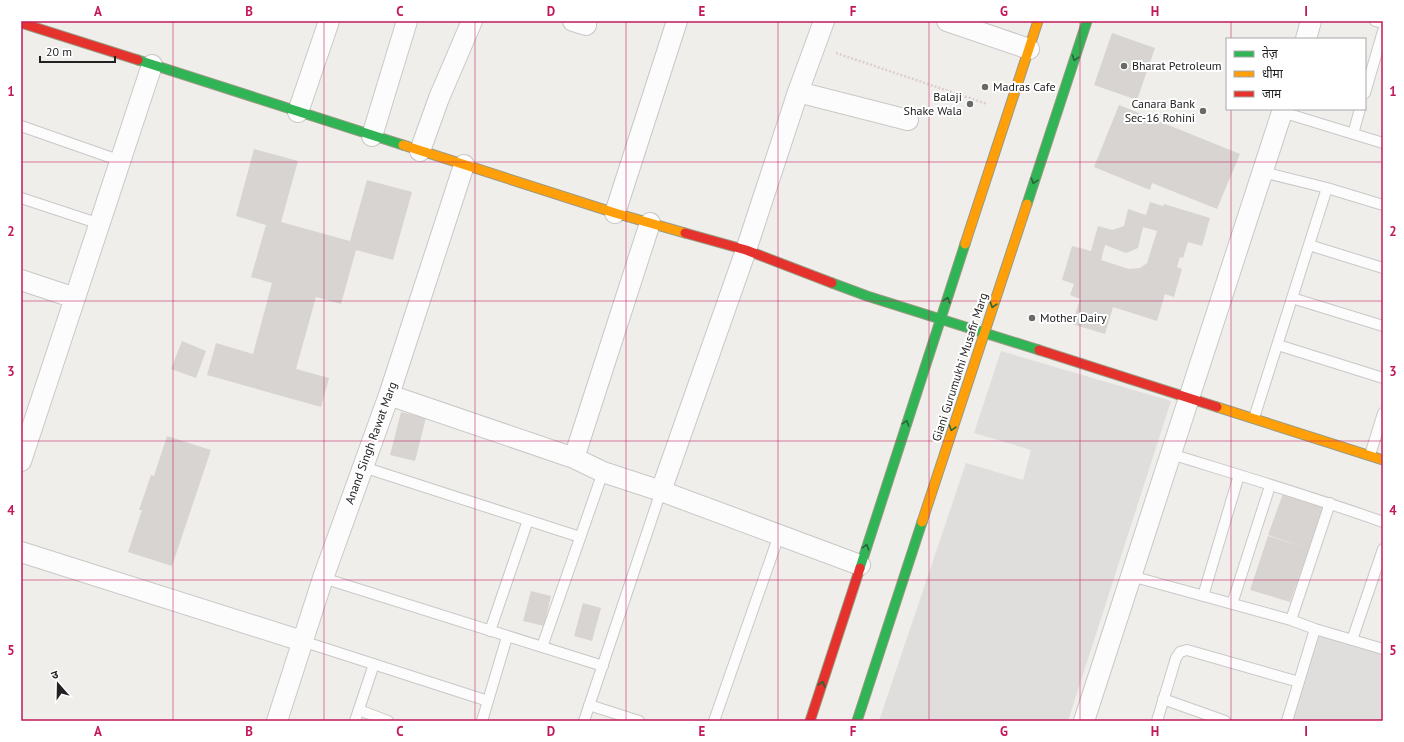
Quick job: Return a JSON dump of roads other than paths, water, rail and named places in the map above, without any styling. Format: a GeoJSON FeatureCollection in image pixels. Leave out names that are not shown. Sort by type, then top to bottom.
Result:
{"type":"FeatureCollection","features":[{"type":"Feature","properties":{"kind":"street"},"geometry":{"type":"LineString","coordinates":[[298,112],[329,21]]}},
{"type":"Feature","properties":{"kind":"street"},"geometry":{"type":"LineString","coordinates":[[372,136],[407,21]]}},
{"type":"Feature","properties":{"kind":"street"},"geometry":{"type":"LineString","coordinates":[[420,151],[439,98],[472,21]]}},
{"type":"Feature","properties":{"kind":"street"},"geometry":{"type":"LineString","coordinates":[[615,213],[677,21]]}},
{"type":"Feature","properties":{"kind":"street"},"geometry":{"type":"LineString","coordinates":[[662,491],[746,250],[798,92],[824,21]]}},
{"type":"Feature","properties":{"kind":"street"},"geometry":{"type":"LineString","coordinates":[[947,21],[1029,49]]}},
{"type":"Feature","properties":{"kind":"street"},"geometry":{"type":"LineString","coordinates":[[810,721],[1038,21]]}},
{"type":"Feature","properties":{"kind":"street","name":"Giani Gurumukhi Musafir Marg"},"geometry":{"type":"LineString","coordinates":[[857,721],[1087,21]]}},
{"type":"Feature","properties":{"kind":"street"},"geometry":{"type":"LineString","coordinates":[[1306,38],[1311,21]]}},
{"type":"Feature","properties":{"kind":"street"},"geometry":{"type":"LineString","coordinates":[[21,23],[615,213],[746,250],[867,296],[941,318],[1383,460]]}},
{"type":"Feature","properties":{"kind":"street"},"geometry":{"type":"LineString","coordinates":[[21,461],[152,65]]}},
{"type":"Feature","properties":{"kind":"street"},"geometry":{"type":"LineString","coordinates":[[798,92],[908,120]]}},
{"type":"Feature","properties":{"kind":"street"},"geometry":{"type":"LineString","coordinates":[[1084,721],[1282,111]]}},
{"type":"Feature","properties":{"kind":"street","name":"Anand Singh Rawat Marg"},"geometry":{"type":"LineString","coordinates":[[277,721],[323,578],[389,395],[464,165]]}},
{"type":"Feature","properties":{"kind":"street"},"geometry":{"type":"LineString","coordinates":[[574,458],[650,223]]}},
{"type":"Feature","properties":{"kind":"street"},"geometry":{"type":"LineString","coordinates":[[21,280],[75,298]]}},
{"type":"Feature","properties":{"kind":"street"},"geometry":{"type":"LineString","coordinates":[[389,395],[574,458],[603,472],[662,491],[860,565]]}},
{"type":"Feature","properties":{"kind":"street"},"geometry":{"type":"LineString","coordinates":[[21,552],[302,641]]}},
{"type":"Feature","properties":{"kind":"lane"},"geometry":{"type":"LineString","coordinates":[[1375,21],[1383,23]]}},
{"type":"Feature","properties":{"kind":"lane"},"geometry":{"type":"LineString","coordinates":[[1366,89],[1383,31]]}},
{"type":"Feature","properties":{"kind":"lane"},"geometry":{"type":"LineString","coordinates":[[1353,134],[1360,110]]}},
{"type":"Feature","properties":{"kind":"lane"},"geometry":{"type":"LineString","coordinates":[[1282,111],[1383,143]]}},
{"type":"Feature","properties":{"kind":"lane"},"geometry":{"type":"LineString","coordinates":[[21,126],[121,161]]}},
{"type":"Feature","properties":{"kind":"lane"},"geometry":{"type":"LineString","coordinates":[[1262,172],[1327,188],[1383,205]]}},
{"type":"Feature","properties":{"kind":"lane"},"geometry":{"type":"LineString","coordinates":[[1254,418],[1327,188]]}},
{"type":"Feature","properties":{"kind":"lane"},"geometry":{"type":"LineString","coordinates":[[21,198],[100,224]]}},
{"type":"Feature","properties":{"kind":"lane"},"geometry":{"type":"LineString","coordinates":[[1309,245],[1383,268]]}},
{"type":"Feature","properties":{"kind":"lane"},"geometry":{"type":"LineString","coordinates":[[1292,298],[1383,326]]}},
{"type":"Feature","properties":{"kind":"lane"},"geometry":{"type":"LineString","coordinates":[[1278,345],[1383,378]]}},
{"type":"Feature","properties":{"kind":"lane"},"geometry":{"type":"LineString","coordinates":[[1370,456],[1383,413]]}},
{"type":"Feature","properties":{"kind":"lane"},"geometry":{"type":"LineString","coordinates":[[1171,454],[1270,486],[1330,503],[1383,522]]}},
{"type":"Feature","properties":{"kind":"lane"},"geometry":{"type":"LineString","coordinates":[[363,467],[580,537]]}},
{"type":"Feature","properties":{"kind":"lane"},"geometry":{"type":"LineString","coordinates":[[542,646],[603,472]]}},
{"type":"Feature","properties":{"kind":"lane"},"geometry":{"type":"LineString","coordinates":[[1203,596],[1239,475]]}},
{"type":"Feature","properties":{"kind":"lane"},"geometry":{"type":"LineString","coordinates":[[1232,604],[1270,486]]}},
{"type":"Feature","properties":{"kind":"lane"},"geometry":{"type":"LineString","coordinates":[[584,721],[662,491]]}},
{"type":"Feature","properties":{"kind":"lane"},"geometry":{"type":"LineString","coordinates":[[1290,620],[1330,503]]}},
{"type":"Feature","properties":{"kind":"lane"},"geometry":{"type":"LineString","coordinates":[[490,631],[528,520]]}},
{"type":"Feature","properties":{"kind":"lane"},"geometry":{"type":"LineString","coordinates":[[714,721],[779,535]]}},
{"type":"Feature","properties":{"kind":"lane"},"geometry":{"type":"LineString","coordinates":[[1352,640],[1383,549]]}},
{"type":"Feature","properties":{"kind":"lane"},"geometry":{"type":"LineString","coordinates":[[1131,576],[1290,620],[1383,649]]}},
{"type":"Feature","properties":{"kind":"lane"},"geometry":{"type":"LineString","coordinates":[[323,578],[603,666]]}},
{"type":"Feature","properties":{"kind":"lane"},"geometry":{"type":"LineString","coordinates":[[1287,721],[1315,629]]}},
{"type":"Feature","properties":{"kind":"lane"},"geometry":{"type":"LineString","coordinates":[[482,721],[507,636]]}},
{"type":"Feature","properties":{"kind":"lane"},"geometry":{"type":"LineString","coordinates":[[302,641],[488,701]]}},
{"type":"Feature","properties":{"kind":"lane"},"geometry":{"type":"LineString","coordinates":[[1157,721],[1176,658],[1180,652],[1187,650],[1299,682]]}},
{"type":"Feature","properties":{"kind":"lane"},"geometry":{"type":"LineString","coordinates":[[355,721],[374,664]]}},
{"type":"Feature","properties":{"kind":"lane"},"geometry":{"type":"LineString","coordinates":[[1163,699],[1225,721]]}},
{"type":"Feature","properties":{"kind":"lane"},"geometry":{"type":"LineString","coordinates":[[589,705],[639,721]]}},
{"type":"Feature","properties":{"kind":"lane"},"geometry":{"type":"LineString","coordinates":[[359,710],[388,721]]}},
{"type":"Feature","properties":{"kind":"place","name":"Bharat Petroleum"},"geometry":{"type":"Point","coordinates":[1124,66]}},
{"type":"Feature","properties":{"kind":"place","name":"Madras Cafe"},"geometry":{"type":"Point","coordinates":[985,87]}},
{"type":"Feature","properties":{"kind":"place","name":"Balaji Shake Wala"},"geometry":{"type":"Point","coordinates":[970,104]}},
{"type":"Feature","properties":{"kind":"place","name":"Canara Bank Sec-16 Rohini"},"geometry":{"type":"Point","coordinates":[1203,111]}},
{"type":"Feature","properties":{"kind":"place","name":"Mother Dairy"},"geometry":{"type":"Point","coordinates":[1032,318]}}]}
